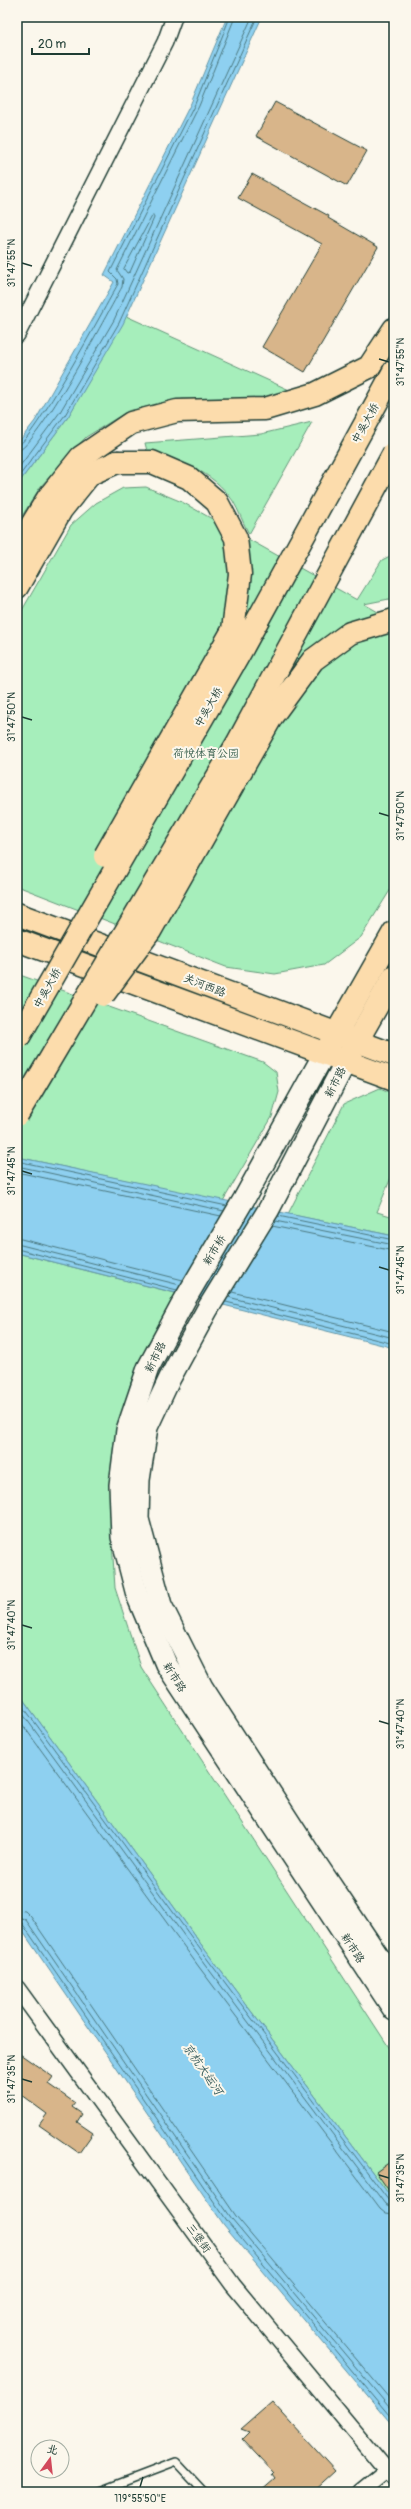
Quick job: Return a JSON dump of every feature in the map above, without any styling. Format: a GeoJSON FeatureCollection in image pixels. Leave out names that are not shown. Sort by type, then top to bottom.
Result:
{"type":"FeatureCollection","features":[{"type":"Feature","properties":{"kind":"main road"},"geometry":{"type":"LineString","coordinates":[[17,549],[48,498],[81,457],[131,423],[177,411],[265,409],[315,394],[369,367],[394,329]]}},
{"type":"Feature","properties":{"kind":"main road","name":"中吴大桥"},"geometry":{"type":"LineString","coordinates":[[17,1040],[238,656],[394,371]]}},
{"type":"Feature","properties":{"kind":"main road"},"geometry":{"type":"LineString","coordinates":[[22,1107],[237,744],[394,453]]}},
{"type":"Feature","properties":{"kind":"main road"},"geometry":{"type":"LineString","coordinates":[[17,587],[61,510],[90,474],[117,462],[152,462],[189,478],[217,502],[236,538],[240,574],[233,630],[152,769],[55,949],[17,1029]]}},
{"type":"Feature","properties":{"kind":"main road"},"geometry":{"type":"LineString","coordinates":[[22,1107],[150,931],[272,716],[314,660],[350,633],[394,620]]}},
{"type":"Feature","properties":{"kind":"main road","name":"关河西路"},"geometry":{"type":"LineString","coordinates":[[17,914],[394,1056]]}},
{"type":"Feature","properties":{"kind":"main road"},"geometry":{"type":"LineString","coordinates":[[324,1054],[394,932]]}},
{"type":"Feature","properties":{"kind":"main road"},"geometry":{"type":"LineString","coordinates":[[17,940],[394,1079]]}},
{"type":"Feature","properties":{"kind":"main road"},"geometry":{"type":"LineString","coordinates":[[346,1061],[394,976]]}},
{"type":"Feature","properties":{"kind":"street"},"geometry":{"type":"LineString","coordinates":[[17,335],[165,42],[174,17]]}},
{"type":"Feature","properties":{"kind":"street","name":"新市路"},"geometry":{"type":"LineString","coordinates":[[244,1199],[324,1054]]}},
{"type":"Feature","properties":{"kind":"street","name":"新市路"},"geometry":{"type":"LineString","coordinates":[[346,1061],[269,1209],[207,1310],[170,1378],[147,1427],[140,1473],[138,1518],[161,1605],[202,1688],[310,1856],[394,1980]]}},
{"type":"Feature","properties":{"kind":"street","name":"新市桥"},"geometry":{"type":"LineString","coordinates":[[184,1301],[244,1199]]}},
{"type":"Feature","properties":{"kind":"street","name":"新市路"},"geometry":{"type":"LineString","coordinates":[[184,1301],[148,1368],[127,1430],[120,1485],[122,1537],[137,1595],[166,1664],[394,2010]]}},
{"type":"Feature","properties":{"kind":"street","name":"三堡街"},"geometry":{"type":"LineString","coordinates":[[17,1988],[233,2285],[390,2474]]}},
{"type":"Feature","properties":{"kind":"street"},"geometry":{"type":"LineString","coordinates":[[360,2492],[390,2474]]}},
{"type":"Feature","properties":{"kind":"lane"},"geometry":{"type":"LineString","coordinates":[[97,2492],[176,2462],[204,2492]]}},
{"type":"Feature","properties":{"kind":"green space"},"geometry":{"type":"Polygon","coordinates":[[[126,316],[296,393],[251,400],[183,399],[128,411],[86,437],[41,486],[17,524],[17,485],[68,417],[126,316]]]}},
{"type":"Feature","properties":{"kind":"green space"},"geometry":{"type":"Polygon","coordinates":[[[312,422],[249,534],[233,501],[216,482],[205,474],[183,463],[147,451],[145,443],[261,434],[312,422]]]}},
{"type":"Feature","properties":{"kind":"green space","name":"荷悦体育公园"},"geometry":{"type":"Polygon","coordinates":[[[146,487],[182,502],[357,600],[382,560],[394,554],[394,598],[364,604],[394,621],[394,884],[361,937],[324,965],[275,974],[226,967],[17,886],[17,619],[71,525],[96,503],[123,488],[146,487]]]}},
{"type":"Feature","properties":{"kind":"green space"},"geometry":{"type":"Polygon","coordinates":[[[17,974],[263,1062],[276,1072],[279,1092],[272,1117],[223,1201],[17,1157],[17,974]]]}},
{"type":"Feature","properties":{"kind":"green space"},"geometry":{"type":"Polygon","coordinates":[[[380,1088],[394,1094],[394,1170],[377,1212],[394,1217],[394,1236],[288,1214],[344,1104],[380,1088]]]}},
{"type":"Feature","properties":{"kind":"green space"},"geometry":{"type":"Polygon","coordinates":[[[17,1253],[179,1294],[131,1382],[117,1435],[110,1510],[115,1588],[141,1667],[394,2055],[394,2201],[211,1958],[17,1691],[17,1253]]]}},
{"type":"Feature","properties":{"kind":"water"},"geometry":{"type":"Polygon","coordinates":[[[227,17],[262,17],[123,324],[68,417],[17,485],[17,444],[35,421],[114,282],[104,275],[191,103],[227,17]]]}},
{"type":"Feature","properties":{"kind":"water"},"geometry":{"type":"Polygon","coordinates":[[[17,1157],[394,1236],[394,1348],[17,1253],[17,1157]]]}},
{"type":"Feature","properties":{"kind":"water","name":"京杭大运河"},"geometry":{"type":"Polygon","coordinates":[[[17,1691],[211,1958],[394,2201],[394,2427],[224,2225],[17,1923],[17,1691]]]}},
{"type":"Feature","properties":{"kind":"building"},"geometry":{"type":"Polygon","coordinates":[[[275,102],[367,151],[347,186],[256,136],[275,102]]]}},
{"type":"Feature","properties":{"kind":"building"},"geometry":{"type":"Polygon","coordinates":[[[252,174],[329,216],[328,218],[378,247],[305,372],[262,347],[322,244],[238,198],[252,174]]]}},
{"type":"Feature","properties":{"kind":"building"},"geometry":{"type":"Polygon","coordinates":[[[17,2052],[53,2077],[48,2084],[75,2103],[72,2107],[82,2114],[77,2122],[93,2133],[79,2153],[39,2125],[47,2114],[17,2092],[17,2052]]]}},
{"type":"Feature","properties":{"kind":"building"},"geometry":{"type":"Polygon","coordinates":[[[394,2159],[394,2198],[376,2172],[394,2159]]]}},
{"type":"Feature","properties":{"kind":"building"},"geometry":{"type":"Polygon","coordinates":[[[272,2402],[335,2471],[312,2492],[260,2492],[275,2479],[272,2475],[274,2473],[242,2439],[249,2432],[241,2429],[272,2402]]]}}]}
